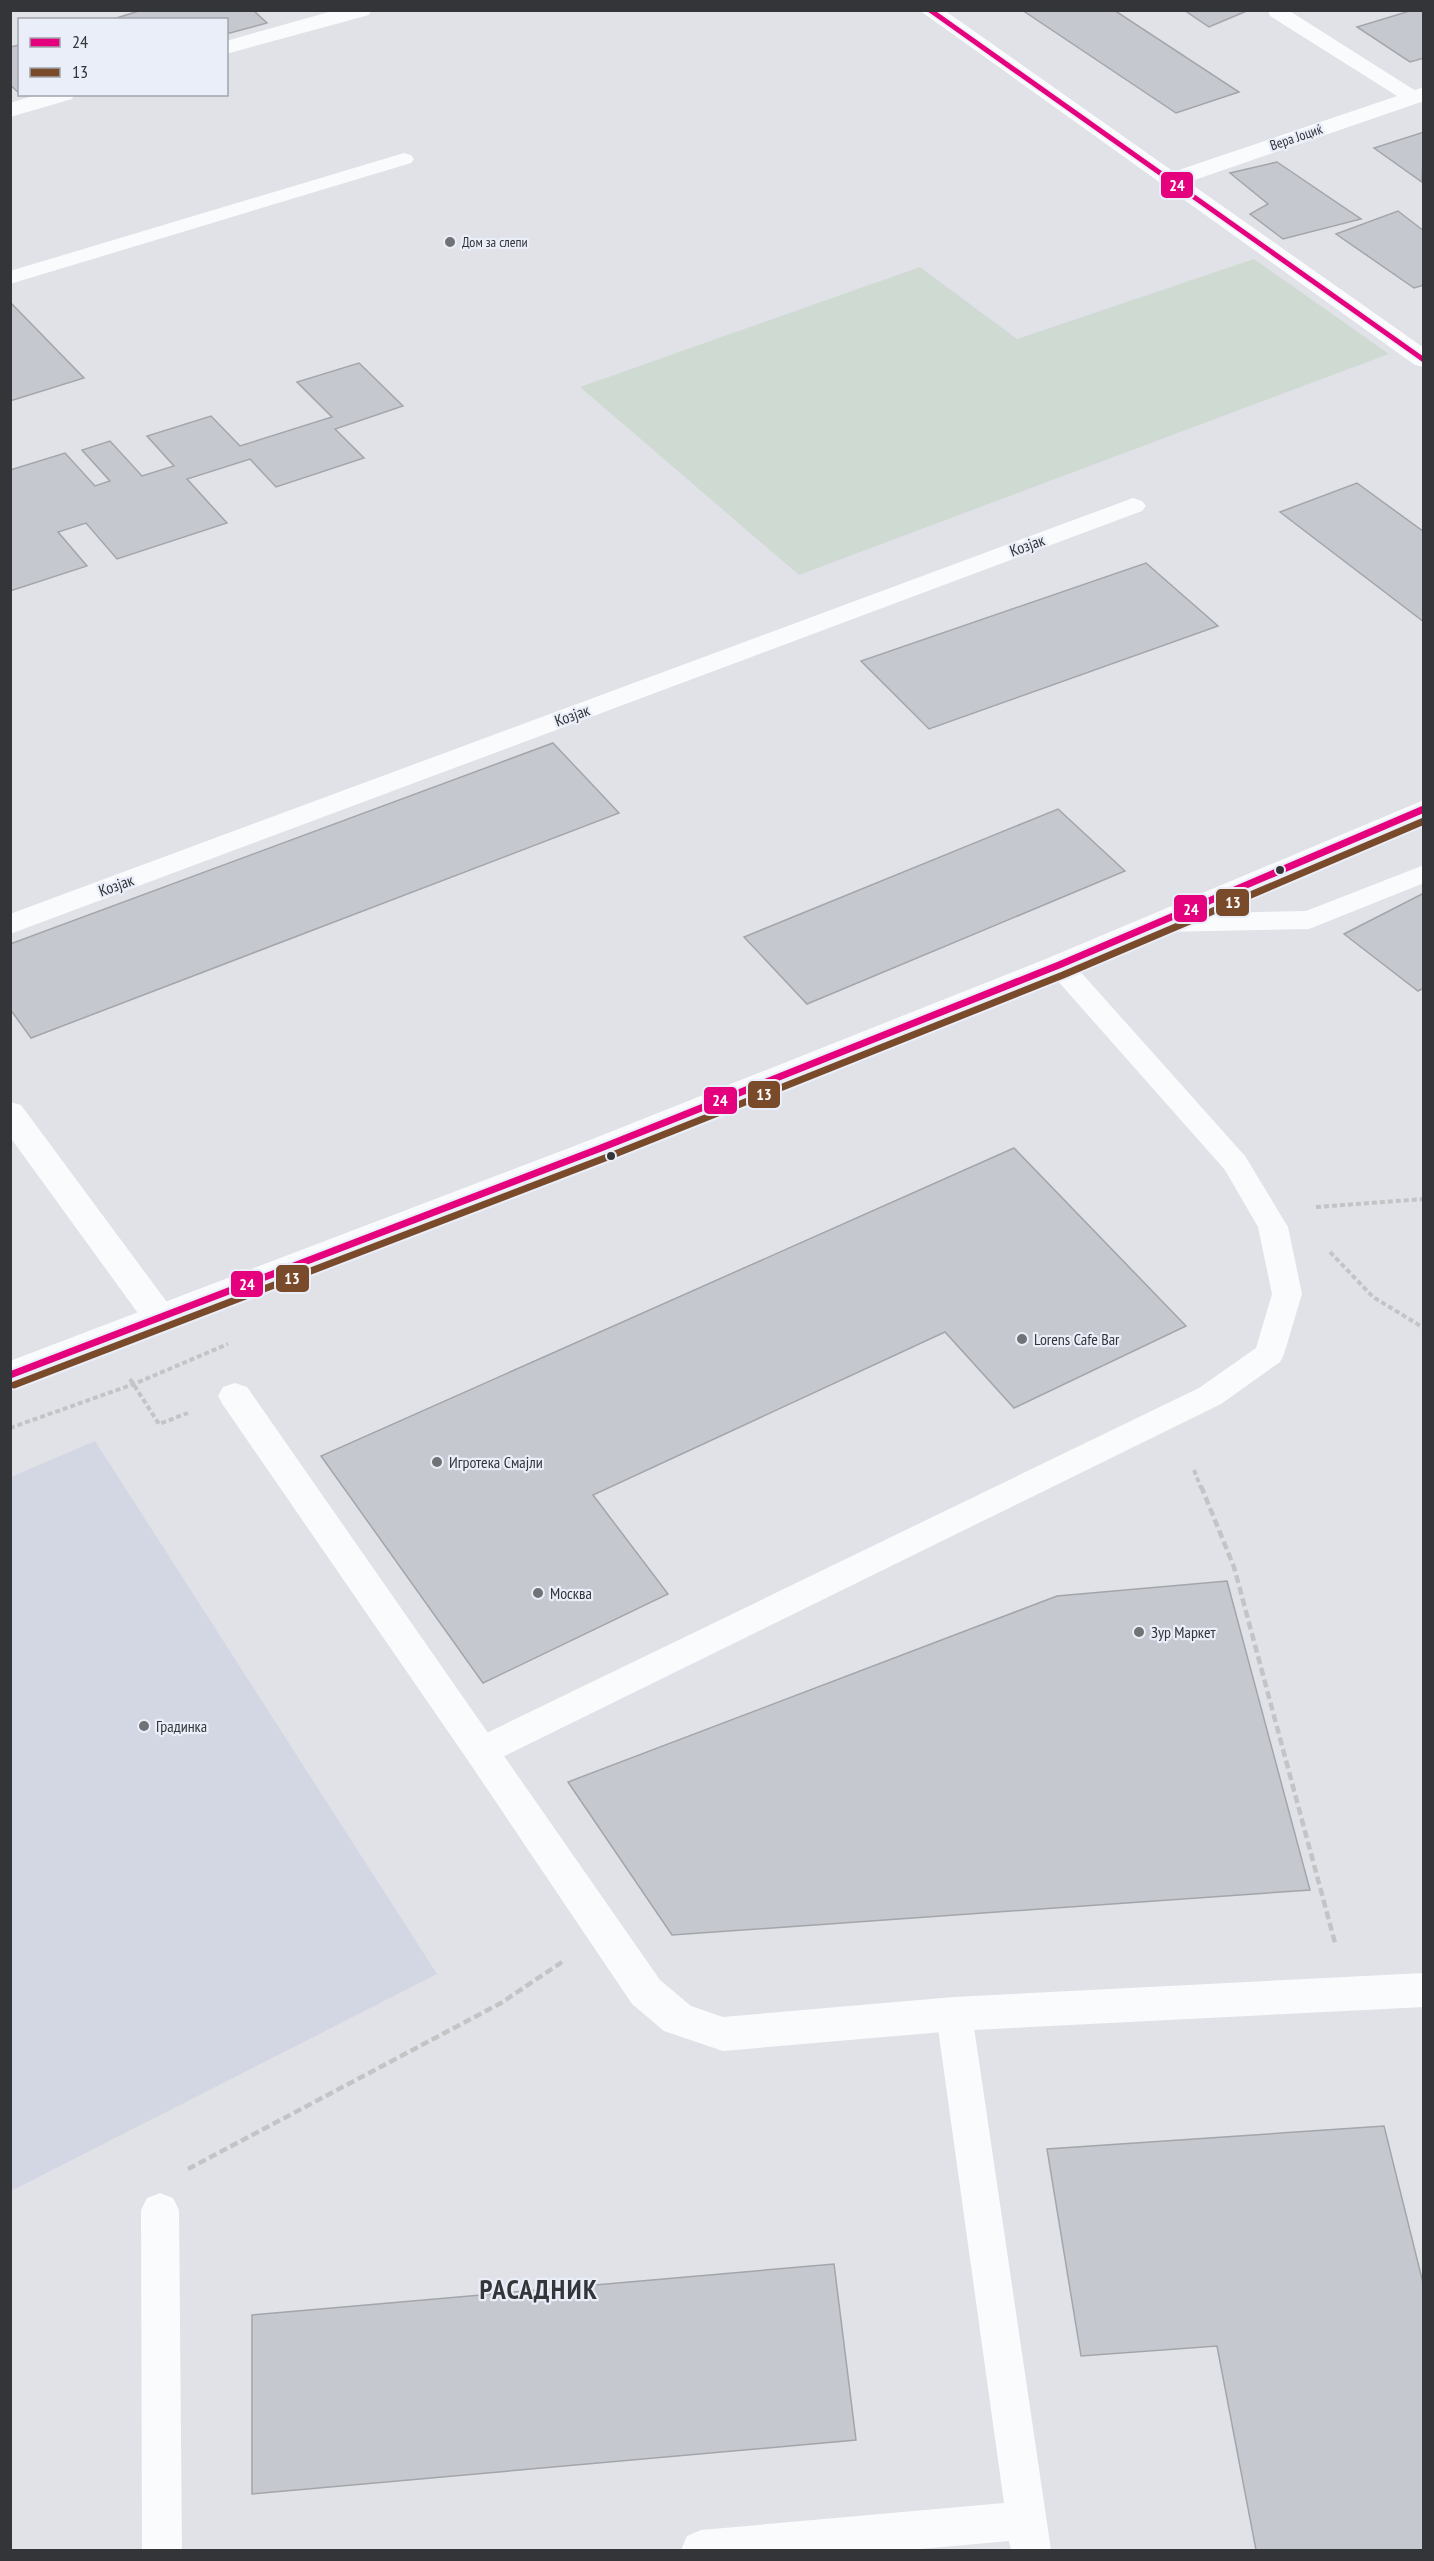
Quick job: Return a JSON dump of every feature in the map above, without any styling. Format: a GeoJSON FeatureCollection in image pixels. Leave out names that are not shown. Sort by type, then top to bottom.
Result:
{"type":"FeatureCollection","features":[{"type":"Feature","properties":{"kind":"street"},"geometry":{"type":"LineString","coordinates":[[228,47],[361,10]]}},
{"type":"Feature","properties":{"kind":"street"},"geometry":{"type":"LineString","coordinates":[[929,10],[1424,360]]}},
{"type":"Feature","properties":{"kind":"street","name":"Вера Јоциќ"},"geometry":{"type":"LineString","coordinates":[[1168,181],[1418,95]]}},
{"type":"Feature","properties":{"kind":"street"},"geometry":{"type":"LineString","coordinates":[[10,110],[57,96]]}},
{"type":"Feature","properties":{"kind":"street","name":"Козјак"},"geometry":{"type":"LineString","coordinates":[[10,925],[1133,506]]}},
{"type":"Feature","properties":{"kind":"street"},"geometry":{"type":"LineString","coordinates":[[10,1375],[601,1148],[1059,965],[1424,809]]}},
{"type":"Feature","properties":{"kind":"street"},"geometry":{"type":"LineString","coordinates":[[10,1113],[160,1318]]}},
{"type":"Feature","properties":{"kind":"street"},"geometry":{"type":"LineString","coordinates":[[235,1396],[482,1751],[646,1992],[678,2019],[723,2034],[954,2014],[1424,1990]]}},
{"type":"Feature","properties":{"kind":"lane"},"geometry":{"type":"LineString","coordinates":[[1278,12],[1418,95]]}},
{"type":"Feature","properties":{"kind":"lane"},"geometry":{"type":"LineString","coordinates":[[11,278],[404,159]]}},
{"type":"Feature","properties":{"kind":"lane"},"geometry":{"type":"LineString","coordinates":[[1161,923],[1309,920],[1424,873]]}},
{"type":"Feature","properties":{"kind":"lane"},"geometry":{"type":"LineString","coordinates":[[482,1751],[1210,1396],[1269,1354],[1287,1294],[1273,1227],[1235,1163],[1059,965]]}},
{"type":"Feature","properties":{"kind":"lane"},"geometry":{"type":"LineString","coordinates":[[701,2550],[1029,2535],[954,2014]]}},
{"type":"Feature","properties":{"kind":"lane"},"geometry":{"type":"LineString","coordinates":[[160,2210],[162,2550]]}},
{"type":"Feature","properties":{"kind":"path"},"geometry":{"type":"LineString","coordinates":[[1311,1208],[1424,1199]]}},
{"type":"Feature","properties":{"kind":"path"},"geometry":{"type":"LineString","coordinates":[[104,1338],[159,1424],[190,1413]]}},
{"type":"Feature","properties":{"kind":"path"},"geometry":{"type":"LineString","coordinates":[[1194,1470],[1234,1567],[1349,1994]]}},
{"type":"Feature","properties":{"kind":"path"},"geometry":{"type":"LineString","coordinates":[[187,2170],[501,2003],[570,1956]]}},
{"type":"Feature","properties":{"kind":"shaded area"},"geometry":{"type":"Polygon","coordinates":[[[1254,259],[1389,354],[799,575],[580,387],[920,267],[1017,339],[1254,259]]]}},
{"type":"Feature","properties":{"kind":"shaded area","name":"Градинка"},"geometry":{"type":"Polygon","coordinates":[[[95,1441],[437,1974],[11,2191],[11,1477],[95,1441]]]}},
{"type":"Feature","properties":{"kind":"building"},"geometry":{"type":"Polygon","coordinates":[[[142,10],[253,10],[267,23],[228,33],[228,18],[116,18],[142,10]]]}},
{"type":"Feature","properties":{"kind":"building"},"geometry":{"type":"Polygon","coordinates":[[[1022,10],[1114,10],[1239,92],[1176,113],[1022,10]]]}},
{"type":"Feature","properties":{"kind":"building"},"geometry":{"type":"Polygon","coordinates":[[[1184,10],[1249,10],[1209,27],[1184,10]]]}},
{"type":"Feature","properties":{"kind":"building"},"geometry":{"type":"Polygon","coordinates":[[[1413,10],[1424,10],[1424,58],[1410,62],[1357,27],[1413,10]]]}},
{"type":"Feature","properties":{"kind":"building"},"geometry":{"type":"Polygon","coordinates":[[[18,45],[18,92],[10,85],[10,47],[18,45]]]}},
{"type":"Feature","properties":{"kind":"building"},"geometry":{"type":"Polygon","coordinates":[[[1424,132],[1422,182],[1374,148],[1424,132]]]}},
{"type":"Feature","properties":{"kind":"building"},"geometry":{"type":"Polygon","coordinates":[[[1277,162],[1361,219],[1283,239],[1250,214],[1268,204],[1230,173],[1277,162]]]}},
{"type":"Feature","properties":{"kind":"building"},"geometry":{"type":"Polygon","coordinates":[[[1398,211],[1424,231],[1424,285],[1414,288],[1336,234],[1398,211]]]}},
{"type":"Feature","properties":{"kind":"building"},"geometry":{"type":"Polygon","coordinates":[[[10,302],[84,378],[10,401],[10,302]]]}},
{"type":"Feature","properties":{"kind":"building"},"geometry":{"type":"Polygon","coordinates":[[[359,363],[403,406],[335,429],[364,458],[276,487],[250,459],[187,479],[227,523],[117,559],[86,523],[58,532],[87,566],[10,591],[10,470],[65,453],[95,486],[110,481],[82,450],[110,441],[142,476],[174,466],[147,436],[211,416],[240,446],[332,417],[297,382],[359,363]]]}},
{"type":"Feature","properties":{"kind":"building"},"geometry":{"type":"Polygon","coordinates":[[[1357,483],[1424,532],[1424,622],[1280,512],[1357,483]]]}},
{"type":"Feature","properties":{"kind":"building"},"geometry":{"type":"Polygon","coordinates":[[[1146,563],[1218,626],[929,729],[861,661],[1146,563]]]}},
{"type":"Feature","properties":{"kind":"building"},"geometry":{"type":"Polygon","coordinates":[[[553,743],[619,813],[31,1038],[10,1009],[10,944],[553,743]]]}},
{"type":"Feature","properties":{"kind":"building"},"geometry":{"type":"Polygon","coordinates":[[[1058,809],[1125,871],[807,1004],[744,937],[1058,809]]]}},
{"type":"Feature","properties":{"kind":"building"},"geometry":{"type":"Polygon","coordinates":[[[1424,893],[1424,988],[1418,991],[1344,934],[1424,893]]]}},
{"type":"Feature","properties":{"kind":"building"},"geometry":{"type":"Polygon","coordinates":[[[1014,1148],[1186,1326],[1014,1408],[945,1332],[593,1495],[668,1594],[483,1683],[321,1456],[1014,1148]]]}},
{"type":"Feature","properties":{"kind":"building"},"geometry":{"type":"Polygon","coordinates":[[[1227,1581],[1310,1890],[672,1935],[568,1782],[1057,1596],[1227,1581]]]}},
{"type":"Feature","properties":{"kind":"building"},"geometry":{"type":"Polygon","coordinates":[[[1384,2126],[1424,2287],[1424,2550],[1256,2550],[1217,2346],[1081,2356],[1047,2149],[1384,2126]]]}},
{"type":"Feature","properties":{"kind":"building"},"geometry":{"type":"Polygon","coordinates":[[[834,2264],[856,2440],[252,2494],[252,2315],[834,2264]]]}},
{"type":"Feature","properties":{"kind":"transit line","name":"24"},"geometry":{"type":"LineString","coordinates":[[930,10],[1424,360]]}},
{"type":"Feature","properties":{"kind":"transit line","name":"24"},"geometry":{"type":"LineString","coordinates":[[10,1375],[601,1148],[1059,965],[1424,809]]}},
{"type":"Feature","properties":{"kind":"transit line","name":"13"},"geometry":{"type":"LineString","coordinates":[[14,1385],[605,1158],[1063,975],[1424,821]]}},
{"type":"Feature","properties":{"kind":"place","name":"Дом за слепи"},"geometry":{"type":"Point","coordinates":[450,242]}},
{"type":"Feature","properties":{"kind":"place","name":"Lorens Cafe Bar"},"geometry":{"type":"Point","coordinates":[1022,1339]}},
{"type":"Feature","properties":{"kind":"place","name":"Игротека Смајли"},"geometry":{"type":"Point","coordinates":[437,1462]}},
{"type":"Feature","properties":{"kind":"place","name":"Москва"},"geometry":{"type":"Point","coordinates":[538,1593]}},
{"type":"Feature","properties":{"kind":"place","name":"Зур Маркет"},"geometry":{"type":"Point","coordinates":[1139,1632]}},
{"type":"Feature","properties":{"kind":"place","name":"Градинка"},"geometry":{"type":"Point","coordinates":[144,1726]}},
{"type":"Feature","properties":{"kind":"district","name":"РАСАДНИК"},"geometry":{"type":"Point","coordinates":[539,2289]}}]}
